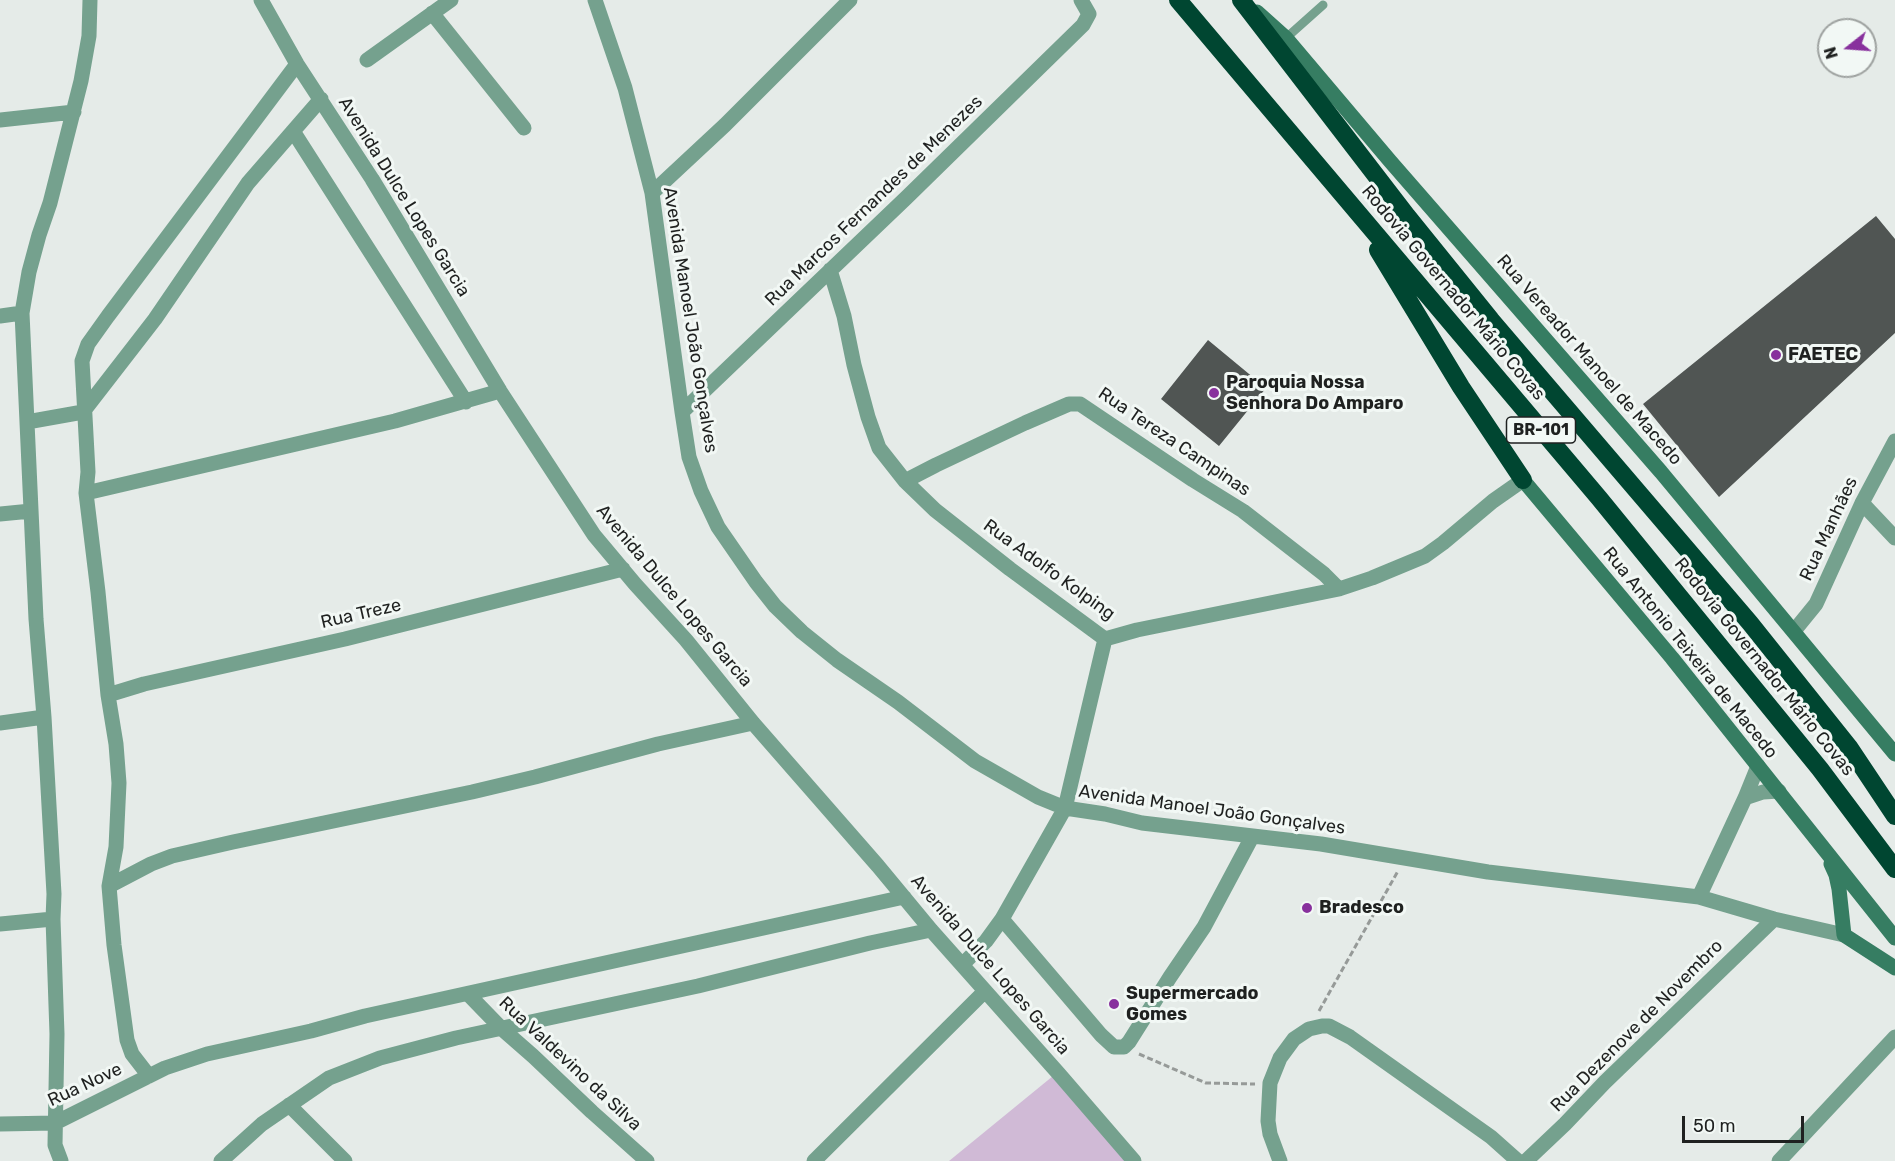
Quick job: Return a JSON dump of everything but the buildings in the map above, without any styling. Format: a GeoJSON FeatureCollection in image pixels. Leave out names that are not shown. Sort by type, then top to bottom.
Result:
{"type":"FeatureCollection","features":[{"type":"Feature","properties":{"kind":"highway","name":"Rodovia Governador Mário Covas"},"geometry":{"type":"LineString","coordinates":[[1178,0],[1670,584],[1820,769],[1895,869]]}},
{"type":"Feature","properties":{"kind":"highway","name":"Rodovia Governador Mário Covas"},"geometry":{"type":"LineString","coordinates":[[1242,0],[1407,216],[1491,320],[1750,623],[1849,747],[1895,816]]}},
{"type":"Feature","properties":{"kind":"highway"},"geometry":{"type":"LineString","coordinates":[[1355,209],[1461,387],[1523,480]]}},
{"type":"Feature","properties":{"kind":"street"},"geometry":{"type":"LineString","coordinates":[[61,1161],[55,1145],[57,1034],[54,894],[36,619],[22,313],[36,244],[50,203],[74,112],[89,36],[90,0]]}},
{"type":"Feature","properties":{"kind":"street","name":"Avenida Dulce Lopes Garcia"},"geometry":{"type":"LineString","coordinates":[[261,0],[297,64],[372,179],[501,391],[594,535],[686,640],[753,723],[931,930],[1134,1161]]}},
{"type":"Feature","properties":{"kind":"street"},"geometry":{"type":"LineString","coordinates":[[367,60],[451,0]]}},
{"type":"Feature","properties":{"kind":"street"},"geometry":{"type":"LineString","coordinates":[[652,194],[725,125],[850,0]]}},
{"type":"Feature","properties":{"kind":"street","name":"Rua Marcos Fernandes de Menezes"},"geometry":{"type":"LineString","coordinates":[[682,412],[1079,29],[1089,14],[1081,0]]}},
{"type":"Feature","properties":{"kind":"street","name":"Rua Vereador Manoel de Macedo"},"geometry":{"type":"LineString","coordinates":[[1242,0],[1286,38],[1375,144],[1661,472],[1895,754]]}},
{"type":"Feature","properties":{"kind":"street","name":"Avenida Manoel João Gonçalves"},"geometry":{"type":"LineString","coordinates":[[600,3],[652,194],[689,457],[701,491],[718,526],[736,555],[775,606],[802,632],[837,660],[975,761],[1038,797],[1065,808],[1106,814],[1142,823],[1321,844],[1488,872],[1699,897],[1774,919],[1844,935]]}},
{"type":"Feature","properties":{"kind":"street"},"geometry":{"type":"LineString","coordinates":[[432,13],[524,128]]}},
{"type":"Feature","properties":{"kind":"street"},"geometry":{"type":"LineString","coordinates":[[149,1076],[132,1054],[127,1040],[114,945],[109,886],[116,847],[119,783],[86,493],[88,472],[82,361],[88,344],[297,64]]}},
{"type":"Feature","properties":{"kind":"street"},"geometry":{"type":"LineString","coordinates":[[27,422],[83,412],[155,319],[248,183],[321,99]]}},
{"type":"Feature","properties":{"kind":"street"},"geometry":{"type":"LineString","coordinates":[[0,120],[74,112]]}},
{"type":"Feature","properties":{"kind":"street"},"geometry":{"type":"LineString","coordinates":[[293,131],[466,402]]}},
{"type":"Feature","properties":{"kind":"street","name":"Rua Adolfo Kolping"},"geometry":{"type":"LineString","coordinates":[[830,270],[844,316],[854,365],[873,435],[879,448],[905,482],[935,510],[1106,639],[1137,630],[1339,589],[1425,556],[1523,480]]}},
{"type":"Feature","properties":{"kind":"street"},"geometry":{"type":"LineString","coordinates":[[0,316],[22,313]]}},
{"type":"Feature","properties":{"kind":"street"},"geometry":{"type":"LineString","coordinates":[[86,493],[395,421],[501,391]]}},
{"type":"Feature","properties":{"kind":"street","name":"Rua Tereza Campinas"},"geometry":{"type":"LineString","coordinates":[[905,482],[917,474],[1025,423],[1069,404],[1080,404],[1243,512],[1324,574],[1339,589]]}},
{"type":"Feature","properties":{"kind":"street","name":"Rua Manhães"},"geometry":{"type":"LineString","coordinates":[[1794,631],[1816,604],[1862,503],[1895,441]]}},
{"type":"Feature","properties":{"kind":"street","name":"Rua Antonio Teixeira de Macedo"},"geometry":{"type":"LineString","coordinates":[[1523,480],[1672,658],[1826,853]]}},
{"type":"Feature","properties":{"kind":"street"},"geometry":{"type":"LineString","coordinates":[[1862,503],[1895,538]]}},
{"type":"Feature","properties":{"kind":"street"},"geometry":{"type":"LineString","coordinates":[[0,514],[31,511]]}},
{"type":"Feature","properties":{"kind":"street","name":"Rua Treze"},"geometry":{"type":"LineString","coordinates":[[108,695],[153,682],[345,639],[623,569]]}},
{"type":"Feature","properties":{"kind":"street"},"geometry":{"type":"LineString","coordinates":[[962,965],[986,941],[1002,919],[1065,808],[1106,639]]}},
{"type":"Feature","properties":{"kind":"street"},"geometry":{"type":"LineString","coordinates":[[0,723],[44,717]]}},
{"type":"Feature","properties":{"kind":"street"},"geometry":{"type":"LineString","coordinates":[[109,886],[151,864],[172,856],[482,790],[658,744],[753,723]]}},
{"type":"Feature","properties":{"kind":"street"},"geometry":{"type":"LineString","coordinates":[[1699,897],[1758,766]]}},
{"type":"Feature","properties":{"kind":"street"},"geometry":{"type":"LineString","coordinates":[[1745,798],[1763,792],[1779,791]]}},
{"type":"Feature","properties":{"kind":"street"},"geometry":{"type":"LineString","coordinates":[[1002,919],[1101,1035],[1114,1047],[1124,1047],[1204,927],[1252,837]]}},
{"type":"Feature","properties":{"kind":"street"},"geometry":{"type":"LineString","coordinates":[[1826,853],[1836,875],[1844,935],[1895,968]]}},
{"type":"Feature","properties":{"kind":"street"},"geometry":{"type":"LineString","coordinates":[[1826,853],[1853,883],[1895,938]]}},
{"type":"Feature","properties":{"kind":"street","name":"Rua Nove"},"geometry":{"type":"LineString","coordinates":[[0,1124],[55,1123],[165,1068],[207,1054],[904,897]]}},
{"type":"Feature","properties":{"kind":"street","name":"Rua Dezenove de Novembro"},"geometry":{"type":"LineString","coordinates":[[1526,1161],[1774,919]]}},
{"type":"Feature","properties":{"kind":"street"},"geometry":{"type":"LineString","coordinates":[[0,924],[53,920]]}},
{"type":"Feature","properties":{"kind":"street"},"geometry":{"type":"LineString","coordinates":[[221,1161],[262,1124],[329,1078],[380,1058],[501,1028],[698,986],[931,930]]}},
{"type":"Feature","properties":{"kind":"street"},"geometry":{"type":"LineString","coordinates":[[814,1161],[985,991]]}},
{"type":"Feature","properties":{"kind":"street","name":"Rua Valdevino da Silva"},"geometry":{"type":"LineString","coordinates":[[468,994],[501,1028],[647,1161]]}},
{"type":"Feature","properties":{"kind":"street"},"geometry":{"type":"LineString","coordinates":[[1279,1160],[1268,1121],[1270,1083],[1275,1068],[1294,1039],[1309,1029],[1329,1026],[1350,1037],[1491,1137],[1518,1161]]}},
{"type":"Feature","properties":{"kind":"street"},"geometry":{"type":"LineString","coordinates":[[1779,1161],[1895,1037]]}},
{"type":"Feature","properties":{"kind":"street"},"geometry":{"type":"LineString","coordinates":[[289,1105],[345,1161]]}},
{"type":"Feature","properties":{"kind":"lane"},"geometry":{"type":"LineString","coordinates":[[1286,38],[1323,5]]}},
{"type":"Feature","properties":{"kind":"path"},"geometry":{"type":"LineString","coordinates":[[1309,1029],[1404,859]]}},
{"type":"Feature","properties":{"kind":"path"},"geometry":{"type":"LineString","coordinates":[[1124,1047],[1206,1083],[1235,1085],[1270,1083]]}},
{"type":"Feature","properties":{"kind":"shaded area"},"geometry":{"type":"Polygon","coordinates":[[[1053,1076],[1125,1161],[949,1161],[1053,1076]]]}},
{"type":"Feature","properties":{"kind":"place","name":"FAETEC"},"geometry":{"type":"Point","coordinates":[1776,355]}},
{"type":"Feature","properties":{"kind":"place","name":"Paroquia Nossa Senhora Do Amparo"},"geometry":{"type":"Point","coordinates":[1214,393]}},
{"type":"Feature","properties":{"kind":"place","name":"Bradesco"},"geometry":{"type":"Point","coordinates":[1307,908]}},
{"type":"Feature","properties":{"kind":"place","name":"Supermercado Gomes"},"geometry":{"type":"Point","coordinates":[1114,1004]}}]}
